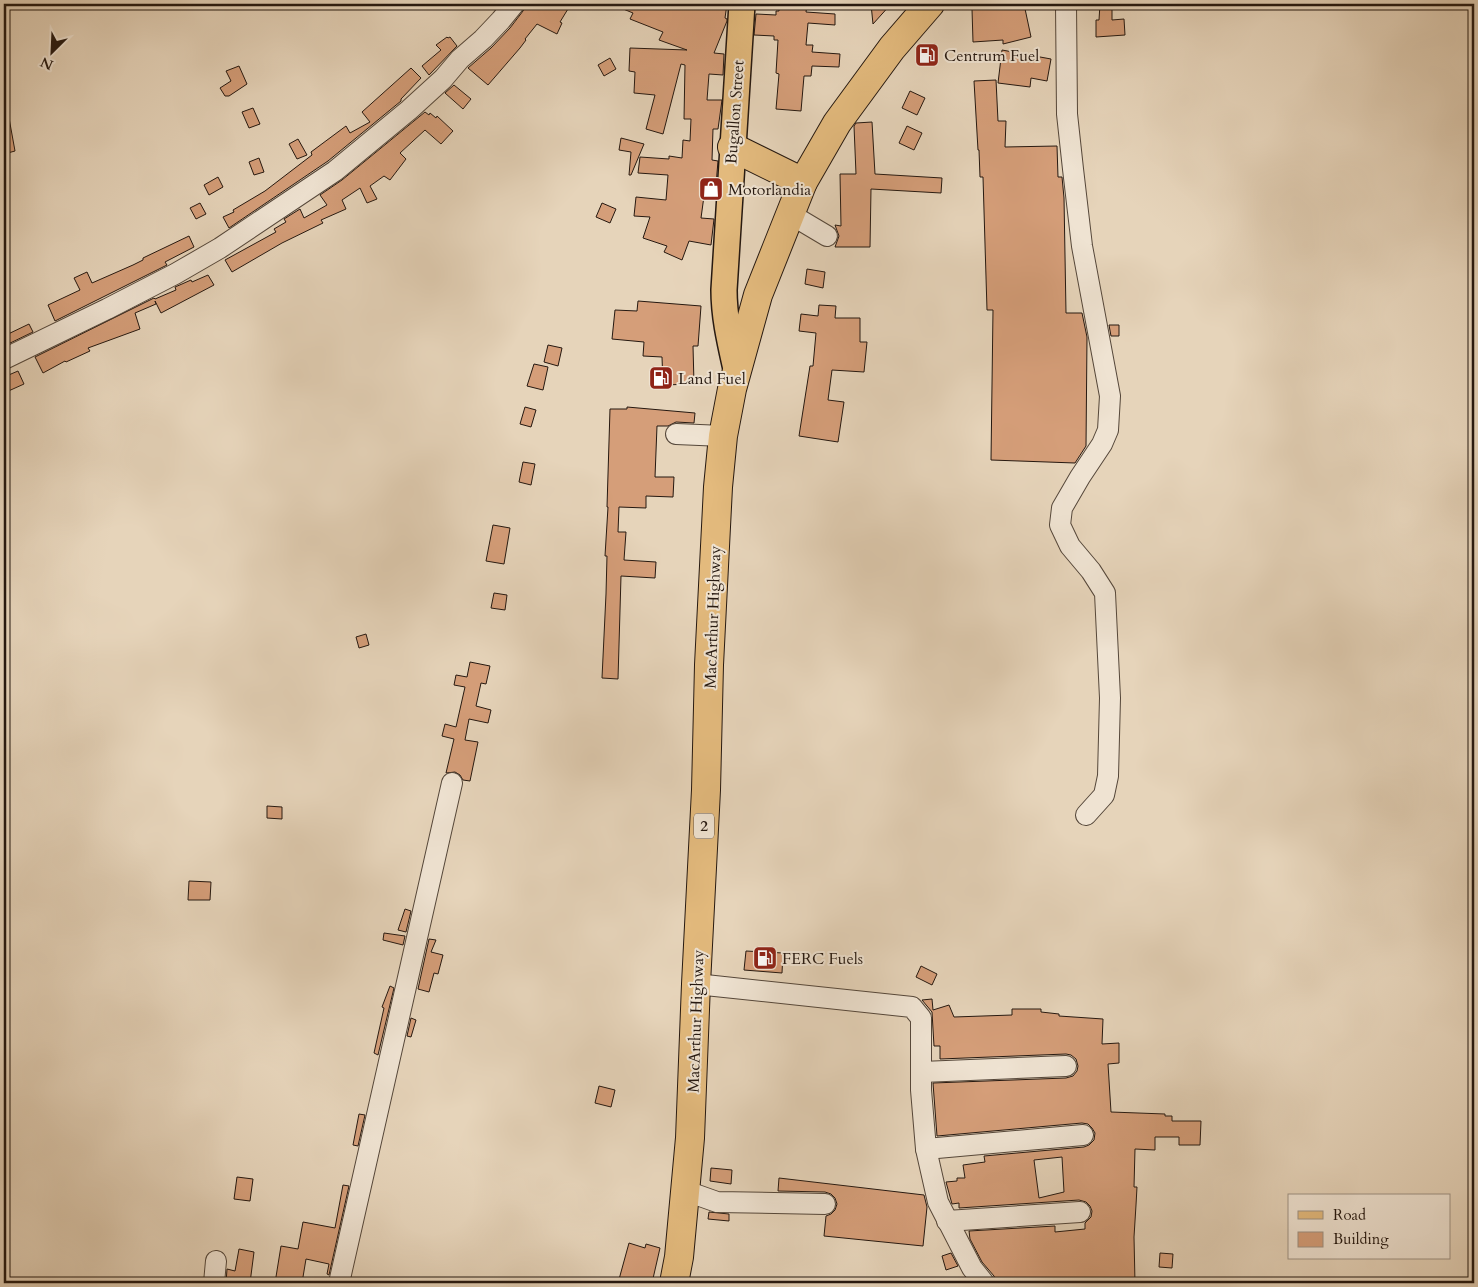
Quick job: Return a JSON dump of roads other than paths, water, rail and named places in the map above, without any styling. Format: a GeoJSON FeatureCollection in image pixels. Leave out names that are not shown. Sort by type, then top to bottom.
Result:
{"type":"FeatureCollection","features":[{"type":"Feature","properties":{"kind":"highway","name":"MacArthur Highway"},"geometry":{"type":"LineString","coordinates":[[674,1283],[679,1257],[690,1138],[718,487],[723,436],[736,369],[758,295],[803,182],[838,123],[892,48],[930,4]]}},
{"type":"Feature","properties":{"kind":"highway"},"geometry":{"type":"LineString","coordinates":[[732,146],[803,182]]}},
{"type":"Feature","properties":{"kind":"main road","name":"Bugallon Street"},"geometry":{"type":"LineString","coordinates":[[736,369],[724,308],[732,146],[742,4]]}},
{"type":"Feature","properties":{"kind":"street"},"geometry":{"type":"LineString","coordinates":[[4,359],[107,309],[205,257],[270,216],[335,171],[444,79],[460,59],[483,39],[514,4]]}},
{"type":"Feature","properties":{"kind":"street"},"geometry":{"type":"LineString","coordinates":[[1066,4],[1067,114],[1073,169],[1082,246],[1110,396],[1108,430],[1102,444],[1062,508],[1060,525],[1070,546],[1105,593],[1110,698],[1108,776],[1104,795],[1086,815]]}},
{"type":"Feature","properties":{"kind":"street"},"geometry":{"type":"LineString","coordinates":[[790,214],[826,236]]}},
{"type":"Feature","properties":{"kind":"street"},"geometry":{"type":"LineString","coordinates":[[676,434],[723,436]]}},
{"type":"Feature","properties":{"kind":"street"},"geometry":{"type":"LineString","coordinates":[[340,1283],[452,783]]}},
{"type":"Feature","properties":{"kind":"street"},"geometry":{"type":"LineString","coordinates":[[696,984],[912,1007],[921,1018],[921,1090],[926,1149],[938,1202],[972,1268],[984,1283]]}},
{"type":"Feature","properties":{"kind":"street"},"geometry":{"type":"LineString","coordinates":[[922,1072],[1066,1066]]}},
{"type":"Feature","properties":{"kind":"street"},"geometry":{"type":"LineString","coordinates":[[926,1149],[1083,1135]]}},
{"type":"Feature","properties":{"kind":"street"},"geometry":{"type":"LineString","coordinates":[[686,1191],[717,1202],[825,1204]]}},
{"type":"Feature","properties":{"kind":"street"},"geometry":{"type":"LineString","coordinates":[[947,1221],[1080,1212]]}},
{"type":"Feature","properties":{"kind":"street"},"geometry":{"type":"LineString","coordinates":[[214,1283],[216,1261]]}},
{"type":"Feature","properties":{"kind":"place","name":"Centrum Fuel"},"geometry":{"type":"Point","coordinates":[927,55]}},
{"type":"Feature","properties":{"kind":"place","name":"Motorlandia"},"geometry":{"type":"Point","coordinates":[711,189]}},
{"type":"Feature","properties":{"kind":"place","name":"Land Fuel"},"geometry":{"type":"Point","coordinates":[661,378]}},
{"type":"Feature","properties":{"kind":"place","name":"FERC Fuels"},"geometry":{"type":"Point","coordinates":[765,958]}}]}
